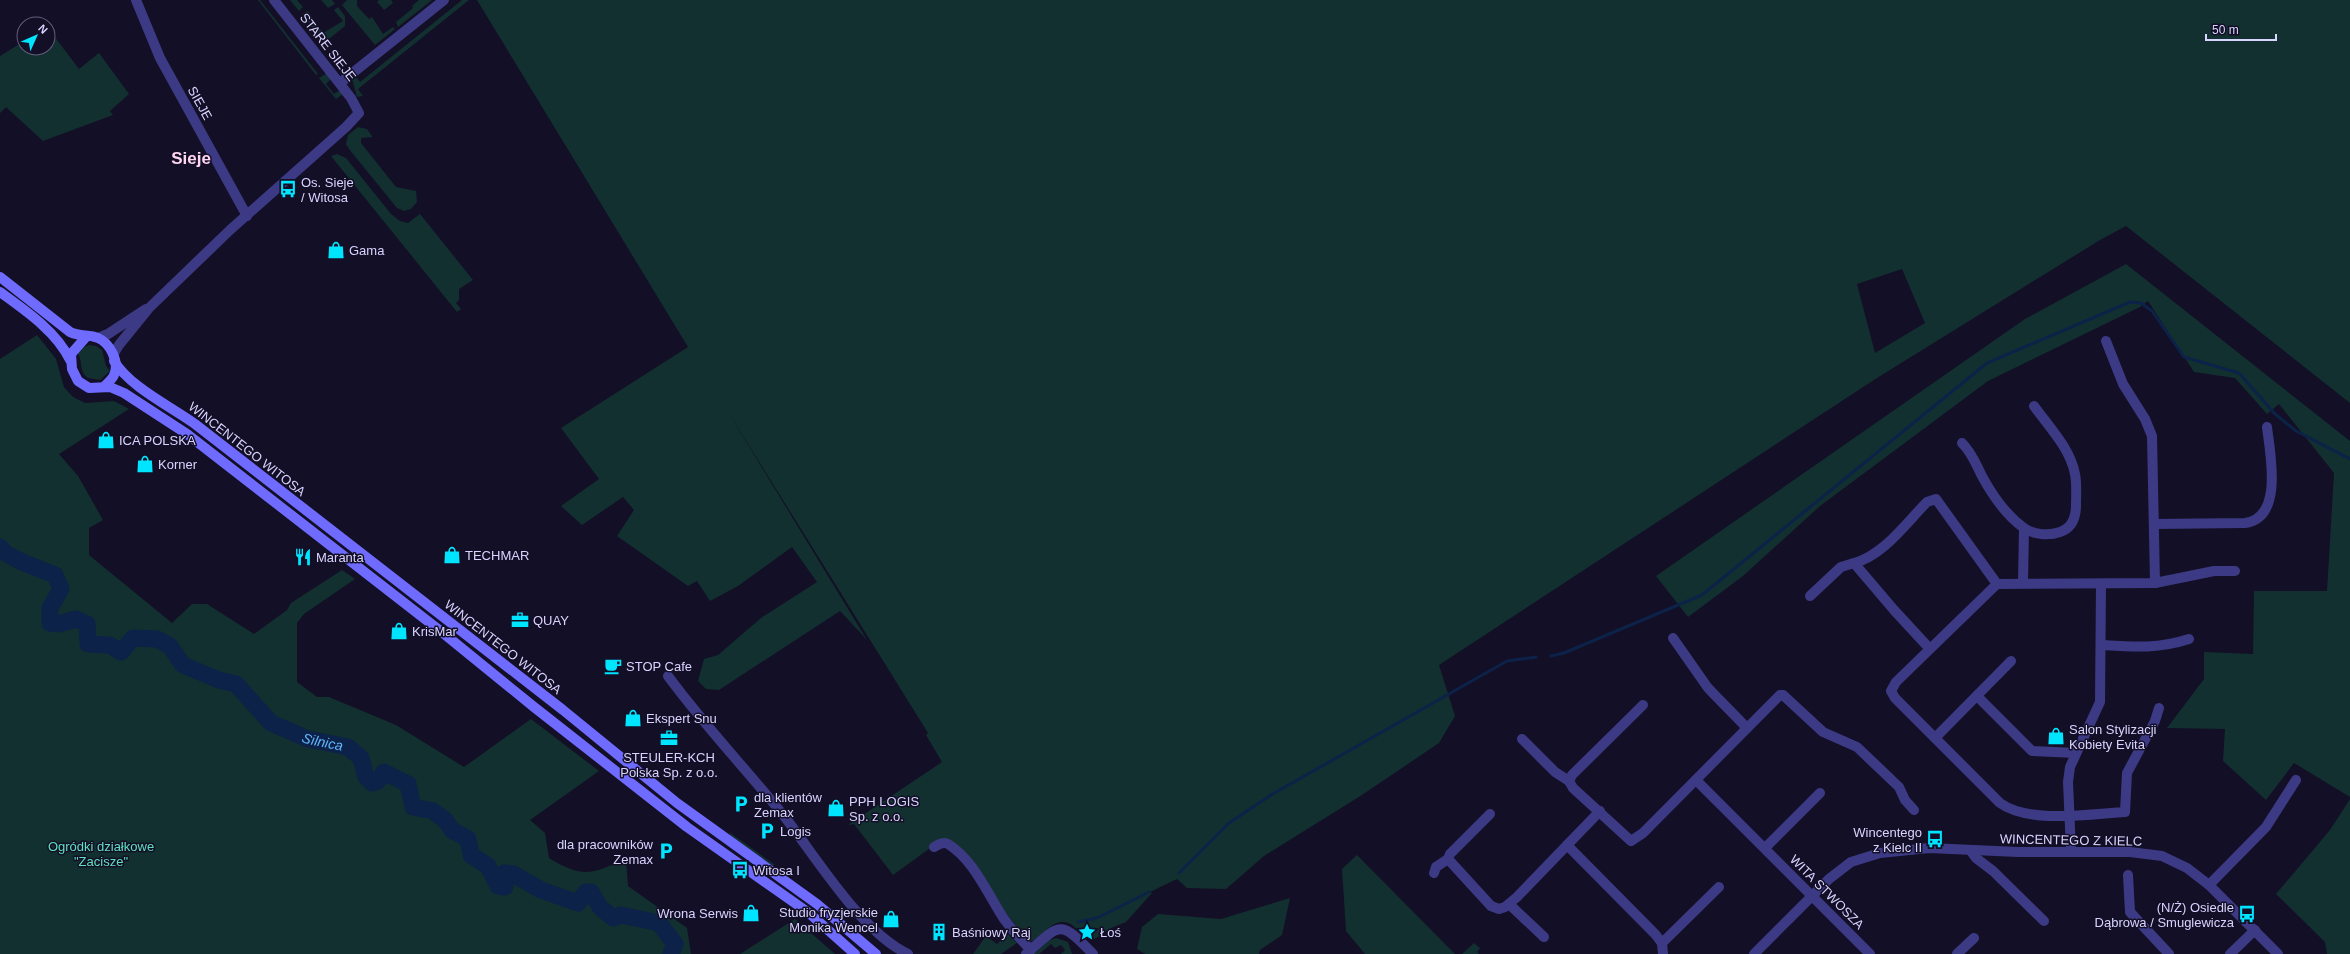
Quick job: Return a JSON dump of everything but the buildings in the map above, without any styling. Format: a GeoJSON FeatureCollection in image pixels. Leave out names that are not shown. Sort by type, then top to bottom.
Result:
{"type":"FeatureCollection","features":[{"type":"Feature","properties":{"kind":"main road"},"geometry":{"type":"LineString","coordinates":[[0,277],[70,332],[86,337],[98,338],[107,344],[114,358],[114,374],[104,387],[89,388],[78,381],[74,376],[70,360],[66,352],[47,331],[0,292]]}},
{"type":"Feature","properties":{"kind":"main road"},"geometry":{"type":"LineString","coordinates":[[70,360],[73,350],[86,337]]}},
{"type":"Feature","properties":{"kind":"main road","name":"WINCENTEGO WITOSA"},"geometry":{"type":"LineString","coordinates":[[114,358],[124,374],[136,384],[195,424],[569,715],[610,751],[677,803],[817,904],[876,954]]}},
{"type":"Feature","properties":{"kind":"main road","name":"WINCENTEGO WITOSA"},"geometry":{"type":"LineString","coordinates":[[104,387],[110,387],[124,393],[187,434],[449,638],[536,709],[687,827],[809,913],[855,954]]}},
{"type":"Feature","properties":{"kind":"street","name":"SIEJE"},"geometry":{"type":"LineString","coordinates":[[136,0],[160,58],[247,216]]}},
{"type":"Feature","properties":{"kind":"street"},"geometry":{"type":"LineString","coordinates":[[340,83],[444,0]]}},
{"type":"Feature","properties":{"kind":"street","name":"STARE SIEJE"},"geometry":{"type":"LineString","coordinates":[[247,216],[346,128],[359,113],[351,98],[279,2]]}},
{"type":"Feature","properties":{"kind":"street"},"geometry":{"type":"LineString","coordinates":[[114,358],[119,344],[149,308],[247,216]]}},
{"type":"Feature","properties":{"kind":"street"},"geometry":{"type":"LineString","coordinates":[[98,338],[108,334],[149,308]]}},
{"type":"Feature","properties":{"kind":"street"},"geometry":{"type":"LineString","coordinates":[[2106,341],[2123,384],[2145,419],[2152,436],[2155,583]]}},
{"type":"Feature","properties":{"kind":"street"},"geometry":{"type":"LineString","coordinates":[[1962,444],[1974,456],[1992,491],[2010,516],[2024,528],[2036,533],[2054,534],[2069,527],[2076,514],[2075,475],[2071,461],[2062,444],[2034,406]]}},
{"type":"Feature","properties":{"kind":"street"},"geometry":{"type":"LineString","coordinates":[[2154,524],[2245,523],[2259,518],[2267,506],[2271,495],[2267,426]]}},
{"type":"Feature","properties":{"kind":"street"},"geometry":{"type":"LineString","coordinates":[[1810,596],[1842,567],[1871,557],[1927,502],[1936,500],[1996,584]]}},
{"type":"Feature","properties":{"kind":"street"},"geometry":{"type":"LineString","coordinates":[[2023,583],[2024,528]]}},
{"type":"Feature","properties":{"kind":"street"},"geometry":{"type":"LineString","coordinates":[[1854,562],[1894,610],[1929,648]]}},
{"type":"Feature","properties":{"kind":"street"},"geometry":{"type":"LineString","coordinates":[[2159,708],[2155,720],[2127,773],[2125,812],[2070,815],[2025,814],[2004,806],[1895,698],[1892,689],[1929,648],[1996,584],[2155,583],[2214,572],[2235,571]]}},
{"type":"Feature","properties":{"kind":"street"},"geometry":{"type":"LineString","coordinates":[[2071,851],[2068,782],[2076,753],[2100,702],[2102,645],[2101,584]]}},
{"type":"Feature","properties":{"kind":"street"},"geometry":{"type":"LineString","coordinates":[[1673,638],[1708,688],[1748,728]]}},
{"type":"Feature","properties":{"kind":"street"},"geometry":{"type":"LineString","coordinates":[[2102,645],[2153,647],[2190,639]]}},
{"type":"Feature","properties":{"kind":"street"},"geometry":{"type":"LineString","coordinates":[[1935,738],[2011,662]]}},
{"type":"Feature","properties":{"kind":"street"},"geometry":{"type":"LineString","coordinates":[[668,676],[692,708],[784,817],[821,868],[882,937],[908,954]]}},
{"type":"Feature","properties":{"kind":"street"},"geometry":{"type":"LineString","coordinates":[[1522,739],[1555,772],[1569,781],[1571,786],[1600,811],[1625,837],[1634,841],[1780,695],[1788,696],[1823,732],[1852,744],[1861,751],[1899,787],[1905,800],[1914,810]]}},
{"type":"Feature","properties":{"kind":"street"},"geometry":{"type":"LineString","coordinates":[[1977,696],[2032,751],[2076,753]]}},
{"type":"Feature","properties":{"kind":"street"},"geometry":{"type":"LineString","coordinates":[[1569,781],[1572,775],[1643,705]]}},
{"type":"Feature","properties":{"kind":"street","name":"WITA STWOSZA"},"geometry":{"type":"LineString","coordinates":[[1696,780],[1870,954]]}},
{"type":"Feature","properties":{"kind":"street"},"geometry":{"type":"LineString","coordinates":[[2209,885],[2266,826],[2296,780]]}},
{"type":"Feature","properties":{"kind":"street"},"geometry":{"type":"LineString","coordinates":[[1765,848],[1820,793]]}},
{"type":"Feature","properties":{"kind":"street"},"geometry":{"type":"LineString","coordinates":[[1448,859],[1492,906],[1502,909],[1509,904],[1600,811]]}},
{"type":"Feature","properties":{"kind":"street"},"geometry":{"type":"LineString","coordinates":[[1434,873],[1436,867],[1448,859],[1450,854],[1490,814]]}},
{"type":"Feature","properties":{"kind":"street"},"geometry":{"type":"LineString","coordinates":[[934,848],[942,843],[948,844],[964,860],[980,879],[1005,920],[1028,952],[1050,932],[1057,929],[1070,931],[1089,953]]}},
{"type":"Feature","properties":{"kind":"street"},"geometry":{"type":"LineString","coordinates":[[1567,845],[1662,943],[1663,954]]}},
{"type":"Feature","properties":{"kind":"street","name":"WINCENTEGO Z KIELC"},"geometry":{"type":"LineString","coordinates":[[1754,954],[1829,879],[1851,862],[1880,853],[1923,848],[1971,851],[2130,852],[2162,856],[2187,868],[2209,885],[2278,954]]}},
{"type":"Feature","properties":{"kind":"street"},"geometry":{"type":"LineString","coordinates":[[1971,851],[1976,858],[1994,871],[2044,921]]}},
{"type":"Feature","properties":{"kind":"street"},"geometry":{"type":"LineString","coordinates":[[2128,875],[2130,912],[2169,954]]}},
{"type":"Feature","properties":{"kind":"street"},"geometry":{"type":"LineString","coordinates":[[1662,943],[1720,887]]}},
{"type":"Feature","properties":{"kind":"street"},"geometry":{"type":"LineString","coordinates":[[1509,904],[1544,937]]}},
{"type":"Feature","properties":{"kind":"street"},"geometry":{"type":"LineString","coordinates":[[2230,954],[2255,930]]}},
{"type":"Feature","properties":{"kind":"street"},"geometry":{"type":"LineString","coordinates":[[1957,954],[1974,938]]}},
{"type":"Feature","properties":{"kind":"green space"},"geometry":{"type":"Polygon","coordinates":[[[258,0],[260,0],[318,74],[316,75],[258,0]]]}},
{"type":"Feature","properties":{"kind":"green space"},"geometry":{"type":"Polygon","coordinates":[[[290,0],[297,0],[303,7],[299,11],[290,0]]]}},
{"type":"Feature","properties":{"kind":"green space"},"geometry":{"type":"Polygon","coordinates":[[[321,0],[332,0],[335,4],[328,8],[321,0]]]}},
{"type":"Feature","properties":{"kind":"green space"},"geometry":{"type":"Polygon","coordinates":[[[347,0],[357,0],[357,6],[369,19],[372,17],[383,34],[393,27],[395,29],[375,45],[342,5],[347,0]]]}},
{"type":"Feature","properties":{"kind":"green space"},"geometry":{"type":"Polygon","coordinates":[[[379,0],[391,0],[393,3],[384,10],[377,2],[379,0]]]}},
{"type":"Feature","properties":{"kind":"green space"},"geometry":{"type":"Polygon","coordinates":[[[419,0],[432,0],[398,27],[396,22],[413,8],[412,6],[419,0]]]}},
{"type":"Feature","properties":{"kind":"green space"},"geometry":{"type":"Polygon","coordinates":[[[462,0],[469,0],[358,89],[363,96],[357,97],[352,79],[357,78],[360,82],[462,0]]]}},
{"type":"Feature","properties":{"kind":"green space"},"geometry":{"type":"Polygon","coordinates":[[[477,0],[2350,0],[2350,403],[2126,226],[2100,240],[1877,378],[1439,665],[1455,716],[1439,743],[1362,795],[1264,856],[1226,889],[1187,888],[1177,879],[1150,892],[1152,893],[1126,922],[1111,928],[1093,940],[1086,938],[1072,925],[1063,922],[1053,925],[1038,938],[1029,942],[950,843],[933,846],[893,875],[854,824],[848,825],[942,762],[926,735],[928,733],[725,407],[867,640],[840,611],[719,690],[706,689],[698,681],[704,659],[718,655],[761,618],[817,582],[792,547],[738,586],[710,601],[697,581],[688,586],[617,536],[634,510],[623,497],[582,525],[561,506],[599,479],[561,428],[688,347],[477,0]],[[1902,269],[1857,284],[1875,353],[1925,323],[1902,269]]]}},
{"type":"Feature","properties":{"kind":"green space"},"geometry":{"type":"Polygon","coordinates":[[[338,7],[345,16],[345,26],[324,43],[302,14],[308,11],[323,33],[343,21],[334,10],[338,7]]]}},
{"type":"Feature","properties":{"kind":"green space"},"geometry":{"type":"Polygon","coordinates":[[[56,39],[79,69],[99,53],[129,94],[110,111],[113,115],[43,141],[6,107],[0,113],[0,56],[16,46],[16,56],[56,56],[56,39]]]}},
{"type":"Feature","properties":{"kind":"green space"},"geometry":{"type":"Polygon","coordinates":[[[327,73],[330,80],[326,84],[334,94],[340,90],[343,94],[336,99],[319,78],[327,73]]]}},
{"type":"Feature","properties":{"kind":"green space"},"geometry":{"type":"Polygon","coordinates":[[[358,127],[367,129],[372,136],[361,138],[361,143],[396,187],[416,191],[417,202],[411,209],[404,211],[397,208],[349,149],[346,144],[348,135],[358,127]]]}},
{"type":"Feature","properties":{"kind":"green space"},"geometry":{"type":"Polygon","coordinates":[[[337,154],[346,158],[391,214],[400,221],[408,223],[420,214],[473,280],[459,289],[459,300],[456,303],[461,309],[457,312],[331,156],[337,154]]]}},
{"type":"Feature","properties":{"kind":"green space"},"geometry":{"type":"Polygon","coordinates":[[[2126,264],[2350,441],[2350,797],[2294,763],[2266,800],[2223,761],[2225,729],[2167,728],[2204,679],[2204,652],[2253,654],[2254,591],[2327,591],[2334,473],[2279,404],[2267,414],[2235,378],[2194,372],[2148,301],[2140,307],[1988,381],[1820,506],[1743,576],[1688,617],[1656,576],[2025,319],[2126,264]]]}},
{"type":"Feature","properties":{"kind":"green space","name":"Ogródki działkowe \"Zacisze\""},"geometry":{"type":"Polygon","coordinates":[[[37,335],[56,359],[64,387],[73,397],[85,403],[114,401],[129,409],[59,454],[78,476],[103,520],[89,528],[89,555],[172,623],[192,604],[207,604],[254,634],[287,610],[291,603],[342,570],[355,579],[304,614],[297,623],[297,682],[317,697],[329,697],[396,725],[464,767],[531,719],[599,771],[530,820],[545,833],[549,858],[561,865],[580,872],[595,871],[626,859],[628,886],[687,928],[691,954],[0,954],[0,359],[37,335]]]}},
{"type":"Feature","properties":{"kind":"green space"},"geometry":{"type":"Polygon","coordinates":[[[89,345],[96,346],[102,350],[106,366],[110,371],[100,380],[88,378],[82,369],[77,353],[82,348],[89,345]]]}},
{"type":"Feature","properties":{"kind":"green space"},"geometry":{"type":"Polygon","coordinates":[[[2350,799],[2350,954],[2327,954],[2325,942],[2276,894],[2330,830],[2350,799]]]}},
{"type":"Feature","properties":{"kind":"green space"},"geometry":{"type":"Polygon","coordinates":[[[729,832],[775,865],[771,865],[731,836],[729,832]]]}},
{"type":"Feature","properties":{"kind":"green space"},"geometry":{"type":"Polygon","coordinates":[[[1357,855],[1455,954],[1365,954],[1346,931],[1342,869],[1357,855]]]}},
{"type":"Feature","properties":{"kind":"green space"},"geometry":{"type":"Polygon","coordinates":[[[1290,898],[1282,935],[1260,950],[1259,954],[1145,954],[1137,949],[1142,927],[1158,914],[1221,919],[1290,898]]]}},
{"type":"Feature","properties":{"kind":"green space"},"geometry":{"type":"Polygon","coordinates":[[[795,919],[835,954],[740,954],[795,919]]]}},
{"type":"Feature","properties":{"kind":"green space"},"geometry":{"type":"Polygon","coordinates":[[[1008,934],[1017,943],[1001,954],[973,954],[986,936],[997,944],[1008,934]]]}},
{"type":"Feature","properties":{"kind":"green space"},"geometry":{"type":"Polygon","coordinates":[[[1056,938],[1068,942],[1072,954],[1061,954],[1065,950],[1061,945],[1055,948],[1051,944],[1039,954],[1034,954],[1048,941],[1056,938]]]}},
{"type":"Feature","properties":{"kind":"green space"},"geometry":{"type":"Polygon","coordinates":[[[1474,943],[1480,948],[1477,952],[1479,954],[1462,954],[1474,943]]]}},
{"type":"Feature","properties":{"kind":"waterway"},"geometry":{"type":"LineString","coordinates":[[1551,656],[1564,653],[1702,595],[1987,363],[2130,302],[2141,303],[2152,311],[2184,357],[2239,373],[2275,414],[2296,431],[2350,459]]}},
{"type":"Feature","properties":{"kind":"waterway","name":"Silnica"},"geometry":{"type":"LineString","coordinates":[[0,547],[5,553],[22,562],[55,575],[61,589],[50,608],[50,623],[59,624],[76,619],[87,624],[88,644],[110,645],[121,652],[133,638],[157,639],[170,646],[183,665],[219,680],[236,684],[271,723],[308,739],[348,747],[361,758],[366,777],[372,783],[378,781],[384,772],[408,784],[413,807],[433,811],[446,821],[452,830],[468,839],[471,855],[488,866],[498,886],[505,887],[504,873],[513,874],[541,890],[578,903],[586,892],[591,892],[600,907],[613,918],[621,915],[659,923],[675,944],[671,954]]}},
{"type":"Feature","properties":{"kind":"waterway"},"geometry":{"type":"LineString","coordinates":[[1179,873],[1229,823],[1271,795],[1507,661],[1536,657]]}},
{"type":"Feature","properties":{"kind":"waterway"},"geometry":{"type":"LineString","coordinates":[[1078,922],[1097,918],[1149,892]]}},
{"type":"Feature","properties":{"kind":"place","name":"Os. Sieje / Witosa"},"geometry":{"type":"Point","coordinates":[288,189]}},
{"type":"Feature","properties":{"kind":"place","name":"Gama"},"geometry":{"type":"Point","coordinates":[336,250]}},
{"type":"Feature","properties":{"kind":"place","name":"ICA POLSKA"},"geometry":{"type":"Point","coordinates":[106,440]}},
{"type":"Feature","properties":{"kind":"place","name":"Korner"},"geometry":{"type":"Point","coordinates":[145,464]}},
{"type":"Feature","properties":{"kind":"place","name":"TECHMAR"},"geometry":{"type":"Point","coordinates":[452,555]}},
{"type":"Feature","properties":{"kind":"place","name":"Maranta"},"geometry":{"type":"Point","coordinates":[303,557]}},
{"type":"Feature","properties":{"kind":"place","name":"QUAY"},"geometry":{"type":"Point","coordinates":[520,620]}},
{"type":"Feature","properties":{"kind":"place","name":"KrisMar"},"geometry":{"type":"Point","coordinates":[399,631]}},
{"type":"Feature","properties":{"kind":"place","name":"STOP Cafe"},"geometry":{"type":"Point","coordinates":[613,666]}},
{"type":"Feature","properties":{"kind":"place","name":"Ekspert Snu"},"geometry":{"type":"Point","coordinates":[633,718]}},
{"type":"Feature","properties":{"kind":"place","name":"Salon Stylizacji Kobiety Evita"},"geometry":{"type":"Point","coordinates":[2056,736]}},
{"type":"Feature","properties":{"kind":"place","name":"STEULER-KCH Polska Sp. z o.o."},"geometry":{"type":"Point","coordinates":[669,738]}},
{"type":"Feature","properties":{"kind":"place","name":"dla klientów Zemax"},"geometry":{"type":"Point","coordinates":[741,804]}},
{"type":"Feature","properties":{"kind":"place","name":"PPH LOGIS Sp. z o.o."},"geometry":{"type":"Point","coordinates":[836,808]}},
{"type":"Feature","properties":{"kind":"place","name":"Logis"},"geometry":{"type":"Point","coordinates":[767,831]}},
{"type":"Feature","properties":{"kind":"place","name":"Wincentego z Kielc II"},"geometry":{"type":"Point","coordinates":[1935,839]}},
{"type":"Feature","properties":{"kind":"place","name":"dla pracowników Zemax"},"geometry":{"type":"Point","coordinates":[666,851]}},
{"type":"Feature","properties":{"kind":"place","name":"Witosa I"},"geometry":{"type":"Point","coordinates":[740,870]}},
{"type":"Feature","properties":{"kind":"place","name":"Wrona Serwis"},"geometry":{"type":"Point","coordinates":[751,913]}},
{"type":"Feature","properties":{"kind":"place","name":"(N/Ż) Osiedle Dąbrowa / Smuglewicza"},"geometry":{"type":"Point","coordinates":[2247,914]}},
{"type":"Feature","properties":{"kind":"place","name":"Studio fryzjerskie Monika Wencel"},"geometry":{"type":"Point","coordinates":[891,919]}},
{"type":"Feature","properties":{"kind":"place","name":"Baśniowy Raj"},"geometry":{"type":"Point","coordinates":[939,932]}},
{"type":"Feature","properties":{"kind":"place","name":"Łoś"},"geometry":{"type":"Point","coordinates":[1087,932]}},
{"type":"Feature","properties":{"kind":"district","name":"Sieje"},"geometry":{"type":"Point","coordinates":[191,158]}}]}
